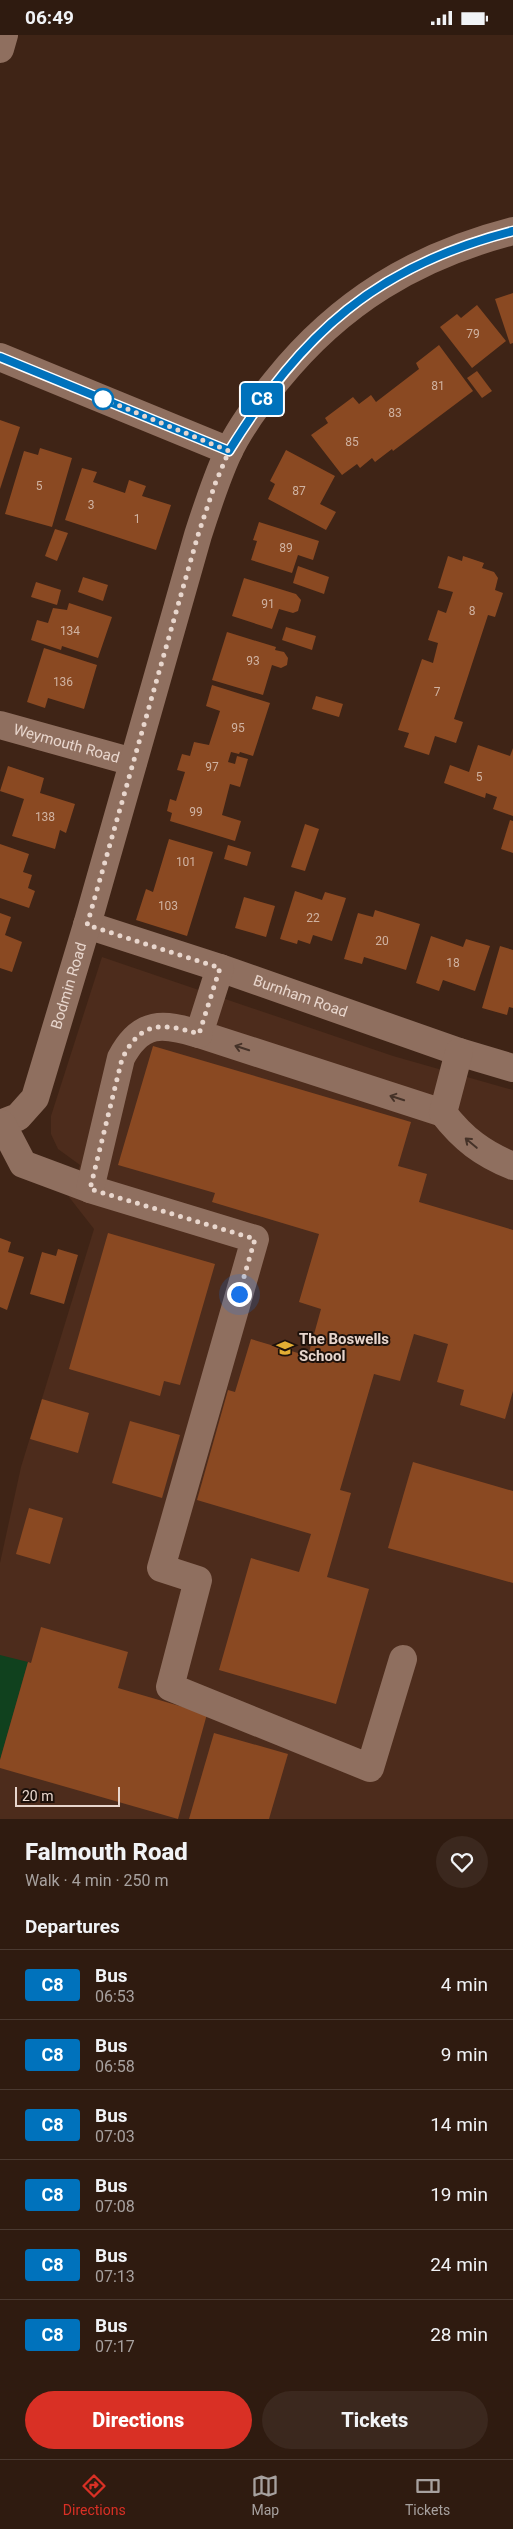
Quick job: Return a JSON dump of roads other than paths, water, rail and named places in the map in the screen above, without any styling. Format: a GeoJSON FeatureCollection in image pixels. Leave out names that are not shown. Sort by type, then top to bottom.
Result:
{"type":"FeatureCollection","features":[{"type":"Feature","properties":{"kind":"street"},"geometry":{"type":"LineString","coordinates":[[0,49],[4,35]]}},
{"type":"Feature","properties":{"kind":"street","name":"Bodmin Road"},"geometry":{"type":"LineString","coordinates":[[1,1124],[18,1117],[35,1098],[87,925],[198,535],[215,484],[229,451],[261,400],[297,355],[349,307],[402,273],[488,238],[513,231]]}},
{"type":"Feature","properties":{"kind":"street"},"geometry":{"type":"LineString","coordinates":[[0,357],[229,451]]}},
{"type":"Feature","properties":{"kind":"street","name":"Weymouth Road"},"geometry":{"type":"LineString","coordinates":[[0,725],[134,762]]}},
{"type":"Feature","properties":{"kind":"street","name":"Burnham Road"},"geometry":{"type":"LineString","coordinates":[[87,925],[220,968],[459,1052],[513,1068]]}},
{"type":"Feature","properties":{"kind":"street"},"geometry":{"type":"LineString","coordinates":[[199,1034],[220,968]]}},
{"type":"Feature","properties":{"kind":"street"},"geometry":{"type":"LineString","coordinates":[[90,1189],[122,1059],[129,1045],[140,1034],[157,1025],[175,1027],[199,1034],[444,1113],[459,1133],[474,1146],[491,1157],[513,1166]]}},
{"type":"Feature","properties":{"kind":"street"},"geometry":{"type":"LineString","coordinates":[[444,1113],[459,1052]]}},
{"type":"Feature","properties":{"kind":"street"},"geometry":{"type":"LineString","coordinates":[[1,1124],[23,1165],[90,1189],[255,1239],[161,1568],[198,1580],[170,1687],[370,1768],[403,1659]]}},
{"type":"Feature","properties":{"kind":"place","name":"The Boswells School"},"geometry":{"type":"Point","coordinates":[285,1348]}}]}
